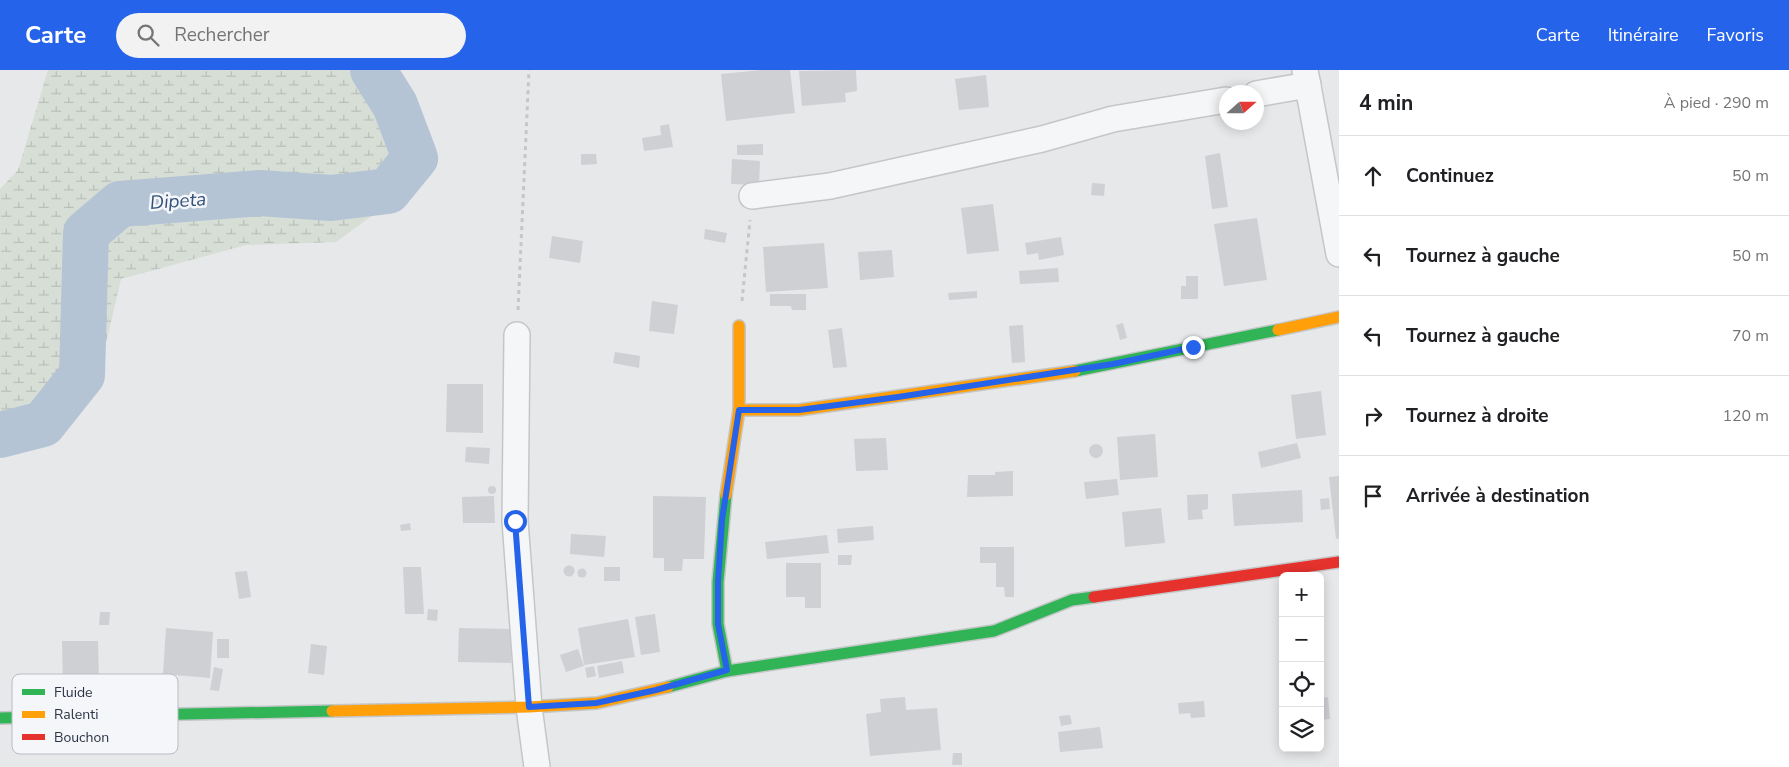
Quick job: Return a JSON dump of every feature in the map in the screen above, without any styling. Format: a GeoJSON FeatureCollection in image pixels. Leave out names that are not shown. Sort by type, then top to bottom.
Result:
{"type":"FeatureCollection","features":[{"type":"Feature","properties":{"kind":"street"},"geometry":{"type":"LineString","coordinates":[[1264,91],[1307,78],[1339,254]]}},
{"type":"Feature","properties":{"kind":"street"},"geometry":{"type":"LineString","coordinates":[[752,196],[830,186],[1042,139],[1113,119],[1219,101]]}},
{"type":"Feature","properties":{"kind":"street"},"geometry":{"type":"LineString","coordinates":[[739,410],[799,410],[1017,380],[1113,364],[1339,317]]}},
{"type":"Feature","properties":{"kind":"street"},"geometry":{"type":"LineString","coordinates":[[727,670],[718,624],[718,582],[722,520],[739,410],[739,326]]}},
{"type":"Feature","properties":{"kind":"street"},"geometry":{"type":"LineString","coordinates":[[517,335],[515,521],[529,707],[537,767]]}},
{"type":"Feature","properties":{"kind":"street"},"geometry":{"type":"LineString","coordinates":[[178,714],[529,707],[596,703],[656,690],[727,670],[994,631],[1072,600],[1339,562]]}},
{"type":"Feature","properties":{"kind":"path"},"geometry":{"type":"LineString","coordinates":[[517,335],[528,70]]}},
{"type":"Feature","properties":{"kind":"path"},"geometry":{"type":"LineString","coordinates":[[739,326],[752,196]]}},
{"type":"Feature","properties":{"kind":"green space"},"geometry":{"type":"Polygon","coordinates":[[[48,70],[399,70],[429,134],[432,172],[336,242],[246,245],[121,279],[100,369],[58,438],[0,451],[0,189],[18,170],[48,70]]]}},
{"type":"Feature","properties":{"kind":"building"},"geometry":{"type":"Polygon","coordinates":[[[761,70],[790,70],[795,113],[726,121],[721,74],[761,70]]]}},
{"type":"Feature","properties":{"kind":"building"},"geometry":{"type":"Polygon","coordinates":[[[856,70],[857,91],[845,93],[846,102],[802,106],[799,71],[856,70]]]}},
{"type":"Feature","properties":{"kind":"building"},"geometry":{"type":"Polygon","coordinates":[[[986,75],[989,107],[959,110],[955,79],[986,75]]]}},
{"type":"Feature","properties":{"kind":"building"},"geometry":{"type":"Polygon","coordinates":[[[669,124],[673,147],[644,151],[642,138],[661,135],[660,126],[669,124]]]}},
{"type":"Feature","properties":{"kind":"building"},"geometry":{"type":"Polygon","coordinates":[[[763,144],[763,155],[737,155],[737,145],[763,144]]]}},
{"type":"Feature","properties":{"kind":"building"},"geometry":{"type":"Polygon","coordinates":[[[1220,153],[1228,207],[1212,209],[1205,156],[1220,153]]]}},
{"type":"Feature","properties":{"kind":"building"},"geometry":{"type":"Polygon","coordinates":[[[581,154],[596,154],[597,164],[581,165],[581,154]]]}},
{"type":"Feature","properties":{"kind":"building"},"geometry":{"type":"Polygon","coordinates":[[[732,159],[760,161],[759,185],[731,184],[732,159]]]}},
{"type":"Feature","properties":{"kind":"building"},"geometry":{"type":"Polygon","coordinates":[[[1092,183],[1105,184],[1104,196],[1091,195],[1092,183]]]}},
{"type":"Feature","properties":{"kind":"building"},"geometry":{"type":"Polygon","coordinates":[[[993,204],[999,251],[967,254],[961,208],[993,204]]]}},
{"type":"Feature","properties":{"kind":"building"},"geometry":{"type":"Polygon","coordinates":[[[1257,218],[1267,280],[1224,286],[1214,224],[1257,218]]]}},
{"type":"Feature","properties":{"kind":"building"},"geometry":{"type":"Polygon","coordinates":[[[705,229],[727,233],[725,243],[704,239],[705,229]]]}},
{"type":"Feature","properties":{"kind":"building"},"geometry":{"type":"Polygon","coordinates":[[[552,236],[583,241],[580,263],[549,258],[552,236]]]}},
{"type":"Feature","properties":{"kind":"building"},"geometry":{"type":"Polygon","coordinates":[[[1061,237],[1064,255],[1039,260],[1038,253],[1027,255],[1025,243],[1061,237]]]}},
{"type":"Feature","properties":{"kind":"building"},"geometry":{"type":"Polygon","coordinates":[[[824,243],[828,288],[766,292],[763,247],[824,243]]]}},
{"type":"Feature","properties":{"kind":"building"},"geometry":{"type":"Polygon","coordinates":[[[892,250],[894,277],[860,280],[858,252],[892,250]]]}},
{"type":"Feature","properties":{"kind":"building"},"geometry":{"type":"Polygon","coordinates":[[[1058,268],[1059,282],[1020,284],[1019,271],[1058,268]]]}},
{"type":"Feature","properties":{"kind":"building"},"geometry":{"type":"Polygon","coordinates":[[[1186,276],[1198,276],[1198,299],[1181,299],[1181,286],[1186,286],[1186,276]]]}},
{"type":"Feature","properties":{"kind":"building"},"geometry":{"type":"Polygon","coordinates":[[[977,291],[977,298],[949,300],[948,293],[977,291]]]}},
{"type":"Feature","properties":{"kind":"building"},"geometry":{"type":"Polygon","coordinates":[[[770,294],[806,294],[806,310],[792,310],[791,306],[770,306],[770,294]]]}},
{"type":"Feature","properties":{"kind":"building"},"geometry":{"type":"Polygon","coordinates":[[[652,301],[678,305],[674,334],[649,331],[652,301]]]}},
{"type":"Feature","properties":{"kind":"building"},"geometry":{"type":"Polygon","coordinates":[[[1123,323],[1127,338],[1120,340],[1116,325],[1123,323]]]}},
{"type":"Feature","properties":{"kind":"building"},"geometry":{"type":"Polygon","coordinates":[[[1023,325],[1025,362],[1012,363],[1009,326],[1023,325]]]}},
{"type":"Feature","properties":{"kind":"building"},"geometry":{"type":"Polygon","coordinates":[[[842,328],[847,367],[833,368],[828,330],[842,328]]]}},
{"type":"Feature","properties":{"kind":"building"},"geometry":{"type":"Polygon","coordinates":[[[615,352],[640,356],[639,368],[613,363],[615,352]]]}},
{"type":"Feature","properties":{"kind":"building"},"geometry":{"type":"Polygon","coordinates":[[[447,384],[483,384],[483,433],[446,432],[447,384]]]}},
{"type":"Feature","properties":{"kind":"building"},"geometry":{"type":"Polygon","coordinates":[[[1321,391],[1326,435],[1296,439],[1291,395],[1321,391]]]}},
{"type":"Feature","properties":{"kind":"building"},"geometry":{"type":"Polygon","coordinates":[[[1155,434],[1158,477],[1120,480],[1117,437],[1155,434]]]}},
{"type":"Feature","properties":{"kind":"building"},"geometry":{"type":"Polygon","coordinates":[[[886,438],[888,470],[856,471],[854,439],[886,438]]]}},
{"type":"Feature","properties":{"kind":"building"},"geometry":{"type":"Polygon","coordinates":[[[1297,443],[1301,458],[1261,468],[1258,452],[1297,443]]]}},
{"type":"Feature","properties":{"kind":"building"},"geometry":{"type":"Polygon","coordinates":[[[1093,444],[1099,444],[1103,451],[1099,458],[1093,458],[1089,454],[1089,448],[1093,444]]]}},
{"type":"Feature","properties":{"kind":"building"},"geometry":{"type":"Polygon","coordinates":[[[466,447],[490,448],[489,464],[465,462],[466,447]]]}},
{"type":"Feature","properties":{"kind":"building"},"geometry":{"type":"Polygon","coordinates":[[[1013,471],[1013,496],[967,497],[968,475],[995,475],[995,472],[1013,471]]]}},
{"type":"Feature","properties":{"kind":"building"},"geometry":{"type":"Polygon","coordinates":[[[1339,476],[1339,538],[1336,539],[1329,477],[1339,476]]]}},
{"type":"Feature","properties":{"kind":"building"},"geometry":{"type":"Polygon","coordinates":[[[1117,479],[1119,495],[1086,499],[1084,482],[1117,479]]]}},
{"type":"Feature","properties":{"kind":"building"},"geometry":{"type":"Polygon","coordinates":[[[492,486],[496,490],[492,494],[488,490],[492,486]]]}},
{"type":"Feature","properties":{"kind":"building"},"geometry":{"type":"Polygon","coordinates":[[[1302,490],[1303,522],[1234,526],[1232,494],[1302,490]]]}},
{"type":"Feature","properties":{"kind":"building"},"geometry":{"type":"Polygon","coordinates":[[[1208,494],[1208,509],[1202,510],[1203,519],[1188,520],[1187,495],[1208,494]]]}},
{"type":"Feature","properties":{"kind":"building"},"geometry":{"type":"Polygon","coordinates":[[[494,496],[495,523],[463,523],[462,497],[494,496]]]}},
{"type":"Feature","properties":{"kind":"building"},"geometry":{"type":"Polygon","coordinates":[[[653,496],[706,497],[704,559],[683,559],[682,571],[664,571],[664,558],[653,558],[653,496]]]}},
{"type":"Feature","properties":{"kind":"building"},"geometry":{"type":"Polygon","coordinates":[[[1329,498],[1330,509],[1321,510],[1320,499],[1329,498]]]}},
{"type":"Feature","properties":{"kind":"building"},"geometry":{"type":"Polygon","coordinates":[[[1161,508],[1165,543],[1125,547],[1122,512],[1161,508]]]}},
{"type":"Feature","properties":{"kind":"building"},"geometry":{"type":"Polygon","coordinates":[[[410,523],[411,530],[401,531],[400,525],[410,523]]]}},
{"type":"Feature","properties":{"kind":"building"},"geometry":{"type":"Polygon","coordinates":[[[873,526],[874,540],[838,543],[837,529],[873,526]]]}},
{"type":"Feature","properties":{"kind":"building"},"geometry":{"type":"Polygon","coordinates":[[[571,534],[606,536],[604,557],[570,554],[571,534]]]}},
{"type":"Feature","properties":{"kind":"building"},"geometry":{"type":"Polygon","coordinates":[[[827,535],[829,553],[767,559],[765,542],[827,535]]]}},
{"type":"Feature","properties":{"kind":"building"},"geometry":{"type":"Polygon","coordinates":[[[980,547],[1014,547],[1014,597],[1005,597],[1004,587],[996,587],[996,563],[980,563],[980,547]]]}},
{"type":"Feature","properties":{"kind":"building"},"geometry":{"type":"Polygon","coordinates":[[[838,555],[852,555],[851,565],[838,565],[838,555]]]}},
{"type":"Feature","properties":{"kind":"building"},"geometry":{"type":"Polygon","coordinates":[[[786,563],[821,563],[821,608],[805,608],[805,597],[786,597],[786,563]]]}},
{"type":"Feature","properties":{"kind":"building"},"geometry":{"type":"Polygon","coordinates":[[[569,565],[575,571],[569,577],[563,571],[569,565]]]}},
{"type":"Feature","properties":{"kind":"building"},"geometry":{"type":"Polygon","coordinates":[[[403,567],[421,567],[424,614],[405,614],[403,567]]]}},
{"type":"Feature","properties":{"kind":"building"},"geometry":{"type":"Polygon","coordinates":[[[604,567],[620,567],[620,581],[604,581],[604,567]]]}},
{"type":"Feature","properties":{"kind":"building"},"geometry":{"type":"Polygon","coordinates":[[[582,568],[587,573],[582,578],[577,573],[582,568]]]}},
{"type":"Feature","properties":{"kind":"building"},"geometry":{"type":"Polygon","coordinates":[[[247,571],[251,597],[239,599],[235,572],[247,571]]]}},
{"type":"Feature","properties":{"kind":"building"},"geometry":{"type":"Polygon","coordinates":[[[428,609],[438,610],[437,621],[427,620],[428,609]]]}},
{"type":"Feature","properties":{"kind":"building"},"geometry":{"type":"Polygon","coordinates":[[[100,612],[110,612],[109,625],[99,625],[100,612]]]}},
{"type":"Feature","properties":{"kind":"building"},"geometry":{"type":"Polygon","coordinates":[[[655,614],[660,652],[641,655],[635,617],[655,614]]]}},
{"type":"Feature","properties":{"kind":"building"},"geometry":{"type":"Polygon","coordinates":[[[628,619],[635,657],[584,665],[578,628],[628,619]]]}},
{"type":"Feature","properties":{"kind":"building"},"geometry":{"type":"Polygon","coordinates":[[[166,628],[213,632],[210,678],[163,674],[166,628]]]}},
{"type":"Feature","properties":{"kind":"building"},"geometry":{"type":"Polygon","coordinates":[[[459,628],[511,629],[511,663],[458,662],[459,628]]]}},
{"type":"Feature","properties":{"kind":"building"},"geometry":{"type":"Polygon","coordinates":[[[217,639],[229,639],[229,658],[217,658],[217,639]]]}},
{"type":"Feature","properties":{"kind":"building"},"geometry":{"type":"Polygon","coordinates":[[[62,641],[98,641],[99,674],[63,674],[62,641]]]}},
{"type":"Feature","properties":{"kind":"building"},"geometry":{"type":"Polygon","coordinates":[[[311,644],[327,646],[324,675],[308,673],[311,644]]]}},
{"type":"Feature","properties":{"kind":"building"},"geometry":{"type":"Polygon","coordinates":[[[578,649],[584,666],[566,672],[560,655],[578,649]]]}},
{"type":"Feature","properties":{"kind":"building"},"geometry":{"type":"Polygon","coordinates":[[[622,661],[624,673],[599,678],[597,666],[622,661]]]}},
{"type":"Feature","properties":{"kind":"building"},"geometry":{"type":"Polygon","coordinates":[[[594,666],[596,676],[587,678],[585,668],[594,666]]]}},
{"type":"Feature","properties":{"kind":"building"},"geometry":{"type":"Polygon","coordinates":[[[214,667],[223,669],[219,691],[210,690],[214,667]]]}},
{"type":"Feature","properties":{"kind":"building"},"geometry":{"type":"Polygon","coordinates":[[[905,697],[906,710],[937,708],[941,750],[870,756],[866,714],[881,712],[880,699],[905,697]]]}},
{"type":"Feature","properties":{"kind":"building"},"geometry":{"type":"Polygon","coordinates":[[[1328,697],[1330,719],[1324,720],[1324,698],[1328,697]]]}},
{"type":"Feature","properties":{"kind":"building"},"geometry":{"type":"Polygon","coordinates":[[[1204,701],[1205,717],[1191,718],[1190,713],[1179,714],[1178,703],[1204,701]]]}},
{"type":"Feature","properties":{"kind":"building"},"geometry":{"type":"Polygon","coordinates":[[[1070,715],[1072,724],[1061,726],[1059,716],[1070,715]]]}},
{"type":"Feature","properties":{"kind":"building"},"geometry":{"type":"Polygon","coordinates":[[[1100,727],[1103,748],[1060,752],[1058,732],[1100,727]]]}},
{"type":"Feature","properties":{"kind":"building"},"geometry":{"type":"Polygon","coordinates":[[[953,753],[962,753],[962,765],[952,765],[953,753]]]}},
{"type":"Feature","properties":{"kind":"waterway","name":"Dipeta"},"geometry":{"type":"LineString","coordinates":[[0,435],[43,424],[82,375],[86,233],[120,204],[260,193],[331,198],[388,191],[415,158],[395,105],[373,70]]}},
{"type":"Feature","properties":{"kind":"traffic: fast"},"geometry":{"type":"LineString","coordinates":[[1075,371],[1278,330]]}},
{"type":"Feature","properties":{"kind":"traffic: fast"},"geometry":{"type":"LineString","coordinates":[[668,687],[727,671],[718,624],[718,582],[726,495]]}},
{"type":"Feature","properties":{"kind":"traffic: fast"},"geometry":{"type":"LineString","coordinates":[[727,671],[994,631],[1072,600],[1094,597]]}},
{"type":"Feature","properties":{"kind":"traffic: fast"},"geometry":{"type":"LineString","coordinates":[[178,714],[332,711]]}},
{"type":"Feature","properties":{"kind":"traffic: fast"},"geometry":{"type":"LineString","coordinates":[[0,718],[12,718]]}},
{"type":"Feature","properties":{"kind":"traffic: slow"},"geometry":{"type":"LineString","coordinates":[[1278,330],[1339,317]]}},
{"type":"Feature","properties":{"kind":"traffic: slow"},"geometry":{"type":"LineString","coordinates":[[726,495],[739,410],[739,326]]}},
{"type":"Feature","properties":{"kind":"traffic: slow"},"geometry":{"type":"LineString","coordinates":[[739,410],[799,410],[1075,371]]}},
{"type":"Feature","properties":{"kind":"traffic: slow"},"geometry":{"type":"LineString","coordinates":[[332,711],[529,707],[597,703],[668,687]]}},
{"type":"Feature","properties":{"kind":"traffic: jam"},"geometry":{"type":"LineString","coordinates":[[1094,597],[1339,562]]}},
{"type":"Feature","properties":{"kind":"route"},"geometry":{"type":"LineString","coordinates":[[515,521],[529,707],[596,703],[656,690],[727,670],[718,624],[718,582],[722,520],[739,410],[799,410],[898,397],[1113,364],[1193,347]]}}]}
